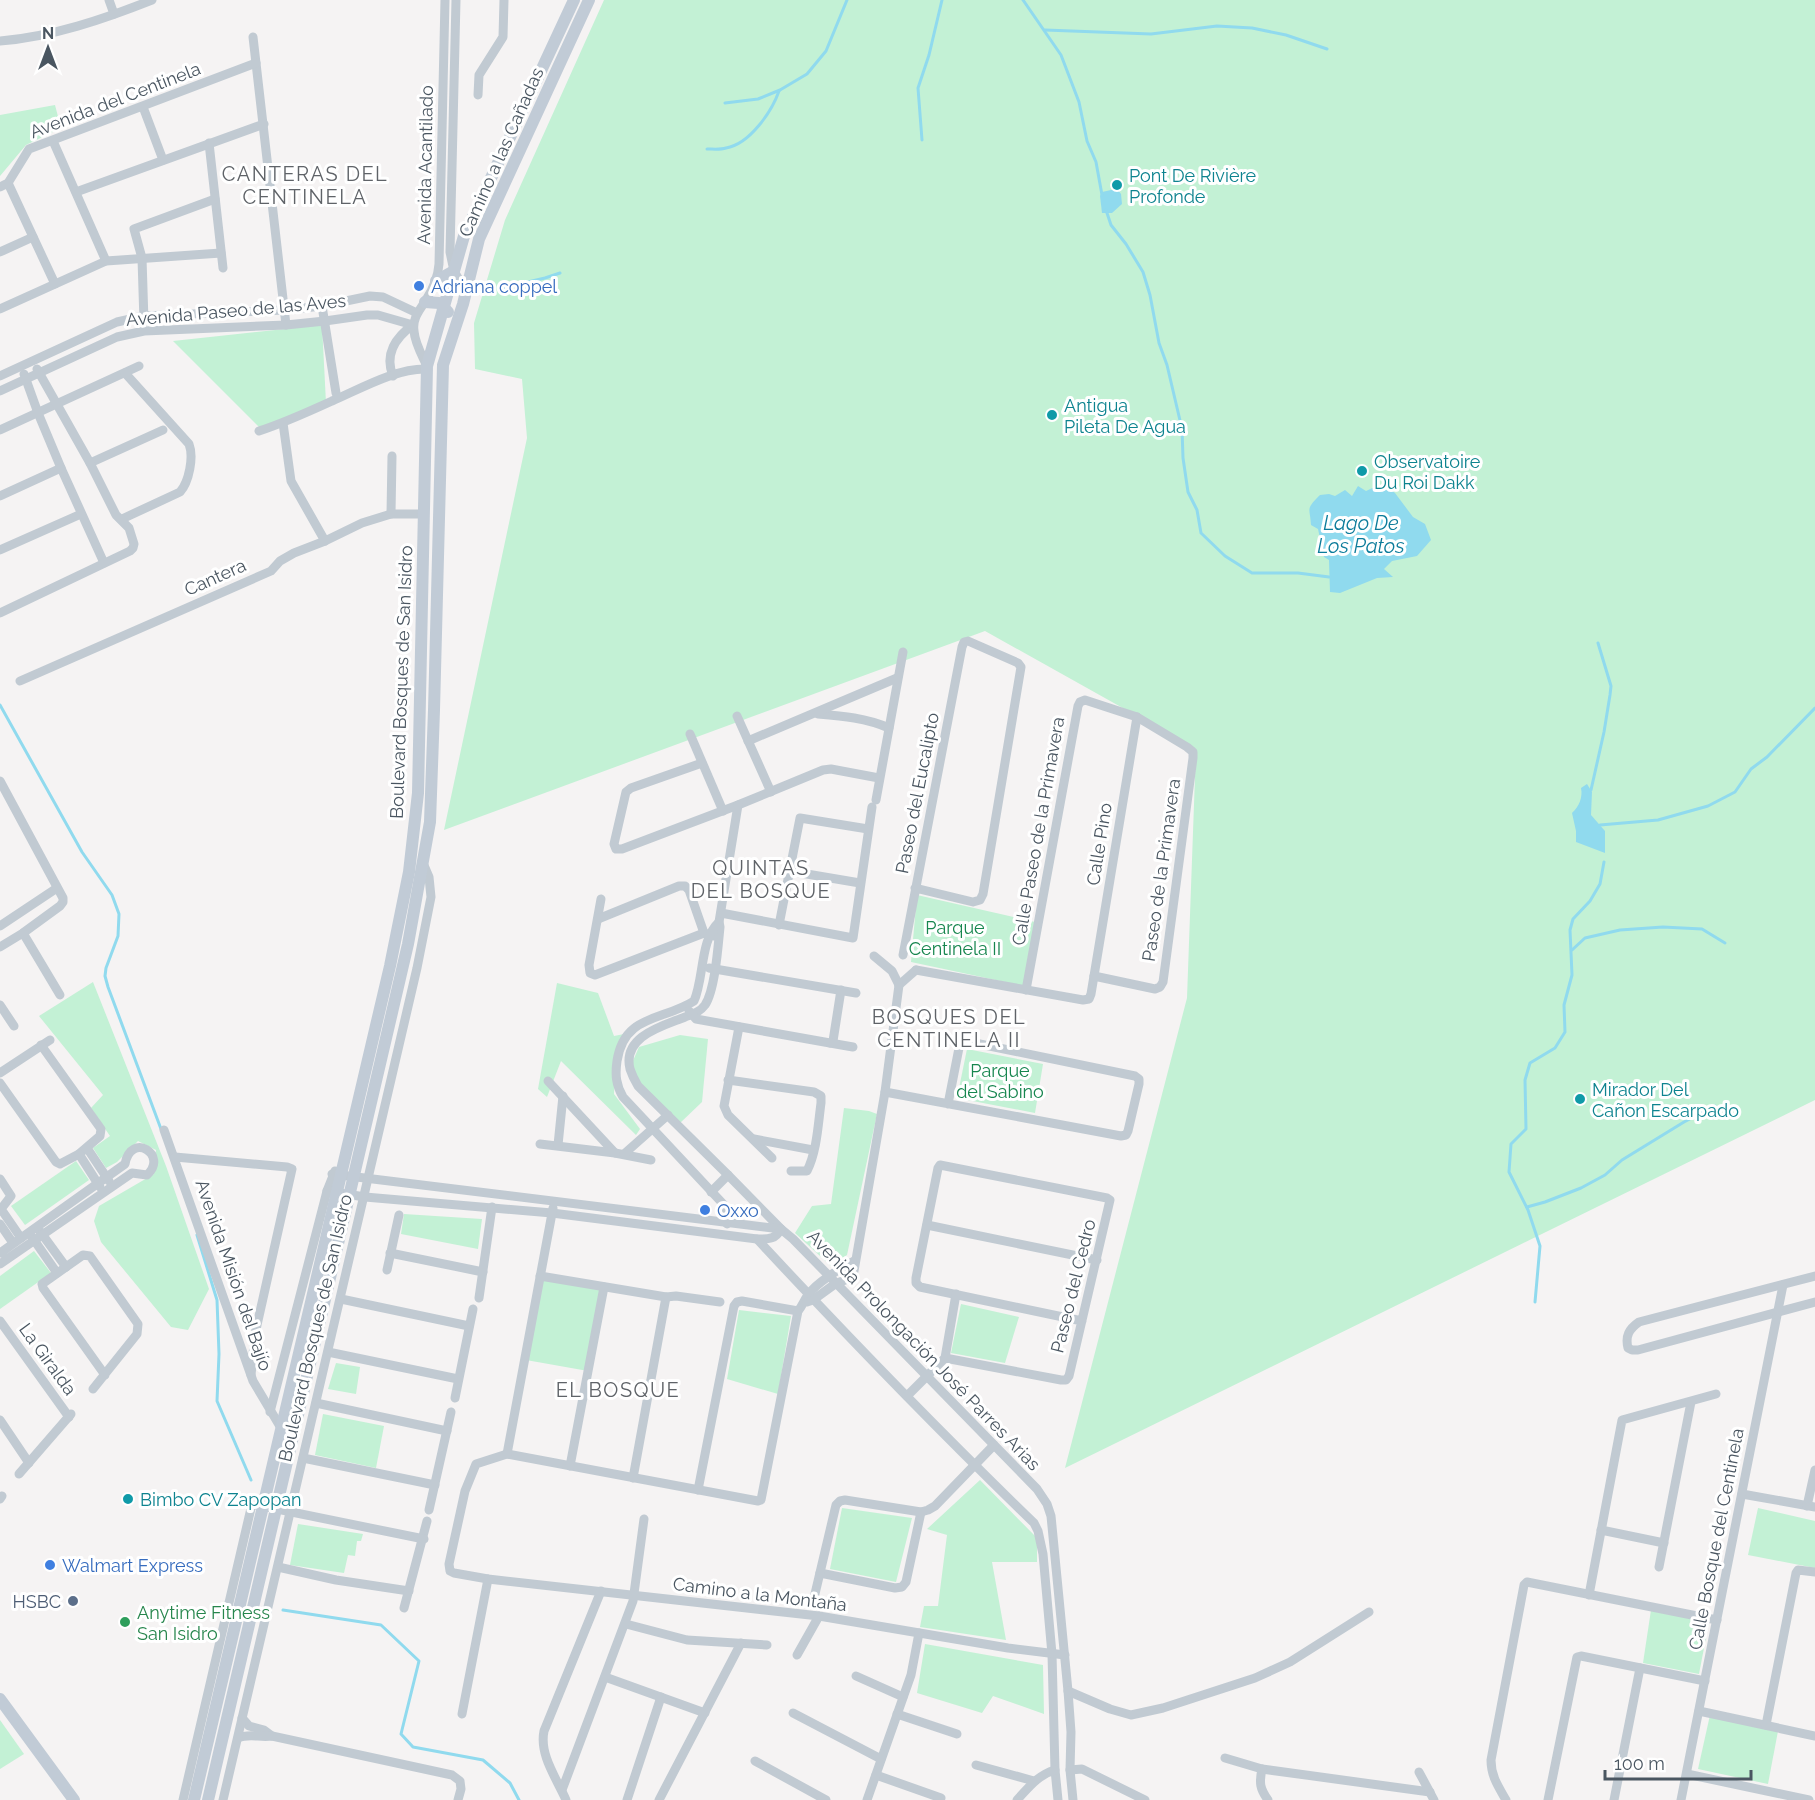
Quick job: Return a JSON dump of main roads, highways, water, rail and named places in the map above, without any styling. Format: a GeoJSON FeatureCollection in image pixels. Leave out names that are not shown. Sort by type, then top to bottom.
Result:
{"type":"FeatureCollection","features":[{"type":"Feature","properties":{"kind":"main road","name":"Camino a las Cañadas"},"geometry":{"type":"LineString","coordinates":[[444,308],[464,236],[574,0]]}},
{"type":"Feature","properties":{"kind":"main road","name":"Camino a las Cañadas"},"geometry":{"type":"LineString","coordinates":[[457,322],[479,239],[589,0]]}},
{"type":"Feature","properties":{"kind":"main road"},"geometry":{"type":"LineString","coordinates":[[512,134],[525,140]]}},
{"type":"Feature","properties":{"kind":"main road"},"geometry":{"type":"LineString","coordinates":[[436,281],[454,272]]}},
{"type":"Feature","properties":{"kind":"main road"},"geometry":{"type":"LineString","coordinates":[[425,302],[439,303],[457,322]]}},
{"type":"Feature","properties":{"kind":"main road","name":"Boulevard Bosques de San Isidro"},"geometry":{"type":"LineString","coordinates":[[342,1175],[409,872],[418,793],[428,368],[444,308]]}},
{"type":"Feature","properties":{"kind":"main road","name":"Boulevard Bosques de San Isidro"},"geometry":{"type":"LineString","coordinates":[[194,1800],[236,1591],[257,1505],[281,1428],[342,1175],[408,944],[423,863],[430,822],[434,721],[441,380],[443,365],[457,322]]}},
{"type":"Feature","properties":{"kind":"main road","name":"Boulevard Bosques de San Isidro"},"geometry":{"type":"LineString","coordinates":[[208,1800],[276,1508],[338,1192]]}},
{"type":"Feature","properties":{"kind":"main road"},"geometry":{"type":"LineString","coordinates":[[0,1699],[74,1800]]}},
{"type":"Feature","properties":{"kind":"water"},"geometry":{"type":"Polygon","coordinates":[[[1118,190],[1122,204],[1112,213],[1102,213],[1100,196],[1102,192],[1118,190]]]}},
{"type":"Feature","properties":{"kind":"water","name":"Lago De Los Patos"},"geometry":{"type":"Polygon","coordinates":[[[1385,485],[1395,493],[1413,517],[1425,524],[1431,540],[1417,556],[1392,561],[1384,569],[1393,577],[1377,578],[1340,593],[1330,592],[1329,560],[1324,557],[1318,529],[1311,525],[1310,506],[1320,495],[1335,496],[1345,490],[1352,496],[1358,486],[1366,491],[1385,485]]]}},
{"type":"Feature","properties":{"kind":"water"},"geometry":{"type":"Polygon","coordinates":[[[1587,784],[1592,792],[1591,815],[1605,831],[1605,853],[1576,842],[1572,813],[1580,802],[1581,788],[1587,784]]]}},
{"type":"Feature","properties":{"kind":"waterway"},"geometry":{"type":"LineString","coordinates":[[725,103],[758,99],[780,90],[807,74],[826,51],[847,0]]}},
{"type":"Feature","properties":{"kind":"waterway"},"geometry":{"type":"LineString","coordinates":[[922,140],[918,88],[929,55],[942,0]]}},
{"type":"Feature","properties":{"kind":"waterway"},"geometry":{"type":"LineString","coordinates":[[1023,0],[1061,55],[1079,102],[1087,141],[1096,162],[1102,195]]}},
{"type":"Feature","properties":{"kind":"waterway"},"geometry":{"type":"LineString","coordinates":[[1045,30],[1151,34],[1217,26],[1252,28],[1286,35],[1327,49]]}},
{"type":"Feature","properties":{"kind":"waterway"},"geometry":{"type":"LineString","coordinates":[[707,149],[724,149],[743,140],[759,126],[779,91]]}},
{"type":"Feature","properties":{"kind":"waterway"},"geometry":{"type":"LineString","coordinates":[[1106,210],[1111,225],[1143,272],[1150,295],[1159,343],[1167,365],[1182,429],[1188,492],[1197,510],[1201,533],[1225,556],[1252,573],[1298,573],[1329,577]]}},
{"type":"Feature","properties":{"kind":"waterway"},"geometry":{"type":"LineString","coordinates":[[502,288],[560,273]]}},
{"type":"Feature","properties":{"kind":"waterway"},"geometry":{"type":"LineString","coordinates":[[1591,790],[1604,732],[1611,686],[1598,643]]}},
{"type":"Feature","properties":{"kind":"waterway"},"geometry":{"type":"LineString","coordinates":[[0,705],[82,852],[112,895],[119,914],[118,936],[105,976],[161,1129]]}},
{"type":"Feature","properties":{"kind":"waterway"},"geometry":{"type":"LineString","coordinates":[[1600,825],[1658,820],[1708,806],[1735,792],[1751,769],[1767,757],[1815,708]]}},
{"type":"Feature","properties":{"kind":"waterway"},"geometry":{"type":"LineString","coordinates":[[1535,1302],[1540,1246],[1528,1210],[1509,1172],[1511,1144],[1526,1129],[1525,1080],[1530,1063],[1555,1048],[1565,1032],[1564,1005],[1572,975],[1570,930],[1573,919],[1590,901],[1600,884],[1604,862]]}},
{"type":"Feature","properties":{"kind":"waterway"},"geometry":{"type":"LineString","coordinates":[[1572,950],[1585,938],[1620,930],[1663,927],[1702,929],[1725,943]]}},
{"type":"Feature","properties":{"kind":"waterway"},"geometry":{"type":"LineString","coordinates":[[1527,1207],[1581,1188],[1605,1175],[1622,1160],[1684,1122],[1715,1106]]}},
{"type":"Feature","properties":{"kind":"waterway"},"geometry":{"type":"LineString","coordinates":[[197,1235],[217,1300],[219,1354],[217,1401],[251,1480]]}},
{"type":"Feature","properties":{"kind":"waterway"},"geometry":{"type":"LineString","coordinates":[[283,1610],[381,1625],[419,1661],[401,1734],[413,1747],[483,1760],[510,1783],[519,1800]]}},
{"type":"Feature","properties":{"kind":"place","name":"Pont De Rivière Profonde"},"geometry":{"type":"Point","coordinates":[1117,185]}},
{"type":"Feature","properties":{"kind":"place","name":"Adriana coppel"},"geometry":{"type":"Point","coordinates":[419,286]}},
{"type":"Feature","properties":{"kind":"place","name":"Antigua Pileta De Agua"},"geometry":{"type":"Point","coordinates":[1052,415]}},
{"type":"Feature","properties":{"kind":"place","name":"Observatoire Du Roi Dakk"},"geometry":{"type":"Point","coordinates":[1362,471]}},
{"type":"Feature","properties":{"kind":"place","name":"Mirador Del Cañon Escarpado"},"geometry":{"type":"Point","coordinates":[1580,1099]}},
{"type":"Feature","properties":{"kind":"place","name":"Oxxo"},"geometry":{"type":"Point","coordinates":[705,1210]}},
{"type":"Feature","properties":{"kind":"place","name":"Bimbo CV Zapopan"},"geometry":{"type":"Point","coordinates":[128,1499]}},
{"type":"Feature","properties":{"kind":"place","name":"Walmart Express"},"geometry":{"type":"Point","coordinates":[50,1565]}},
{"type":"Feature","properties":{"kind":"place","name":"HSBC"},"geometry":{"type":"Point","coordinates":[73,1601]}},
{"type":"Feature","properties":{"kind":"place","name":"Anytime Fitness San Isidro"},"geometry":{"type":"Point","coordinates":[125,1622]}},
{"type":"Feature","properties":{"kind":"district","name":"CANTERAS DEL CENTINELA"},"geometry":{"type":"Point","coordinates":[305,186]}},
{"type":"Feature","properties":{"kind":"district","name":"QUINTAS DEL BOSQUE"},"geometry":{"type":"Point","coordinates":[761,880]}},
{"type":"Feature","properties":{"kind":"district","name":"BOSQUES DEL CENTINELA II"},"geometry":{"type":"Point","coordinates":[949,1028]}},
{"type":"Feature","properties":{"kind":"district","name":"EL BOSQUE"},"geometry":{"type":"Point","coordinates":[618,1390]}},
{"type":"Feature","properties":{"kind":"park label","name":"Parque Centinela II"},"geometry":{"type":"Point","coordinates":[955,937]}},
{"type":"Feature","properties":{"kind":"park label","name":"Parque del Sabino"},"geometry":{"type":"Point","coordinates":[1000,1080]}}]}
